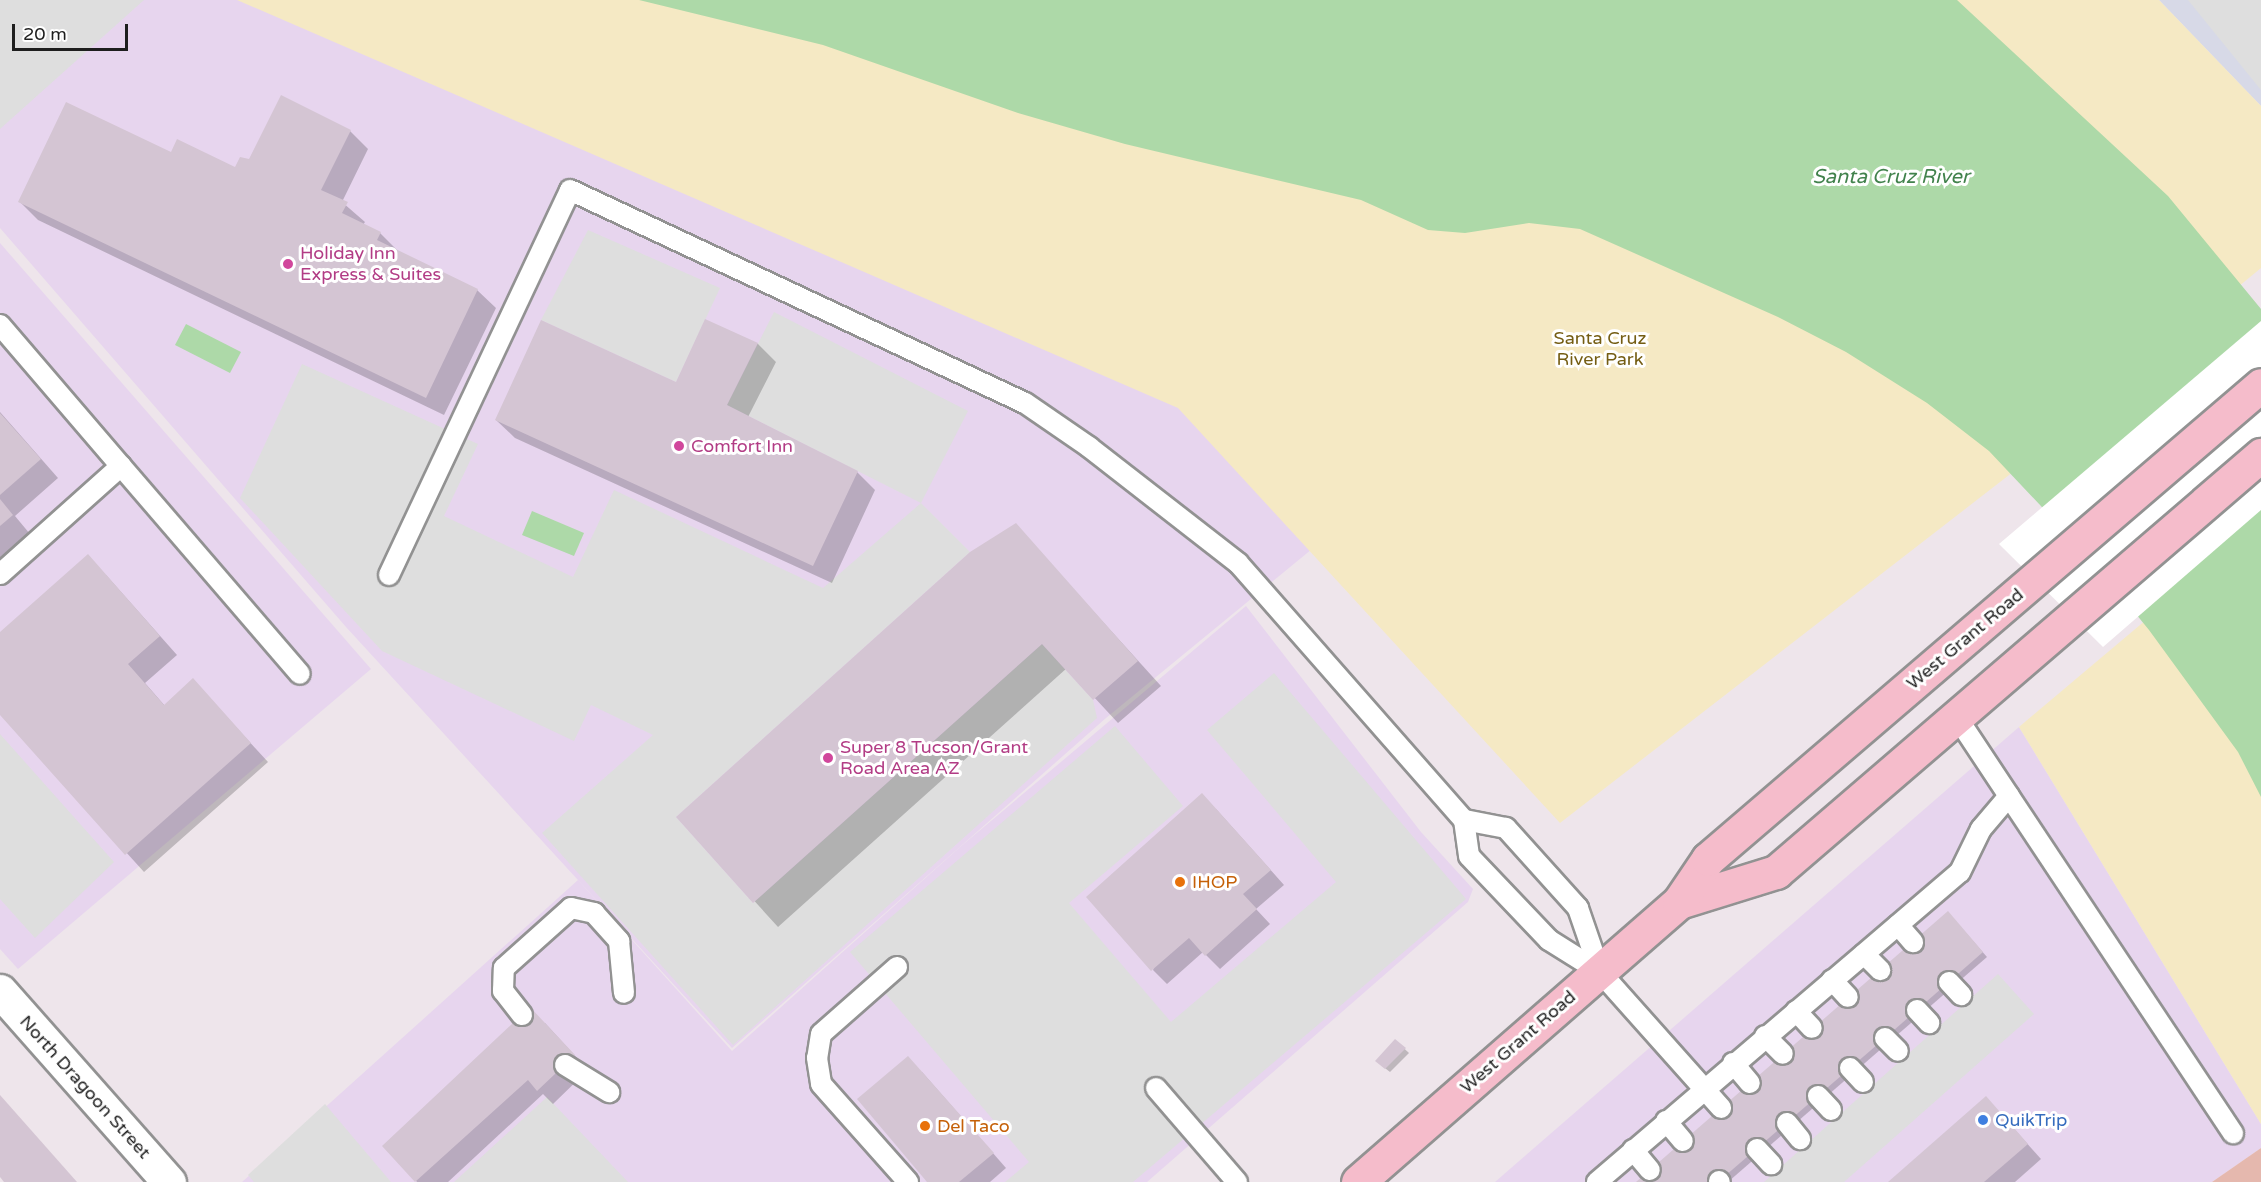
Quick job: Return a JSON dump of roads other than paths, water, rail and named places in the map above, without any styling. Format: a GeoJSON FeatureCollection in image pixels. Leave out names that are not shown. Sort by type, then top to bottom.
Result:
{"type":"FeatureCollection","features":[{"type":"Feature","properties":{"kind":"main road","name":"West Grant Road"},"geometry":{"type":"LineString","coordinates":[[1358,1182],[1679,902],[1708,859],[2261,385]]}},
{"type":"Feature","properties":{"kind":"main road","name":"West Grant Road"},"geometry":{"type":"LineString","coordinates":[[1679,902],[1776,872],[2261,455]]}},
{"type":"Feature","properties":{"kind":"street","name":"North Dragoon Street"},"geometry":{"type":"LineString","coordinates":[[0,991],[169,1182]]}},
{"type":"Feature","properties":{"kind":"lane"},"geometry":{"type":"LineString","coordinates":[[388,575],[570,190],[1025,403],[1089,447],[1238,563],[1464,819],[1469,856],[1549,940],[1599,972],[1721,1108]]}},
{"type":"Feature","properties":{"kind":"lane"},"geometry":{"type":"LineString","coordinates":[[0,325],[300,674]]}},
{"type":"Feature","properties":{"kind":"lane"},"geometry":{"type":"LineString","coordinates":[[0,574],[121,466]]}},
{"type":"Feature","properties":{"kind":"lane"},"geometry":{"type":"LineString","coordinates":[[1956,716],[2233,1132]]}},
{"type":"Feature","properties":{"kind":"lane"},"geometry":{"type":"LineString","coordinates":[[1597,1182],[1732,1063],[1960,872],[1981,829],[2009,796]]}},
{"type":"Feature","properties":{"kind":"lane"},"geometry":{"type":"LineString","coordinates":[[1464,819],[1506,828],[1578,908],[1599,972]]}},
{"type":"Feature","properties":{"kind":"lane"},"geometry":{"type":"LineString","coordinates":[[522,1015],[503,991],[504,968],[571,908],[594,913],[619,941],[624,993]]}},
{"type":"Feature","properties":{"kind":"lane"},"geometry":{"type":"LineString","coordinates":[[1898,925],[1913,942]]}},
{"type":"Feature","properties":{"kind":"lane"},"geometry":{"type":"LineString","coordinates":[[1863,954],[1880,970]]}},
{"type":"Feature","properties":{"kind":"lane"},"geometry":{"type":"LineString","coordinates":[[897,967],[822,1034],[817,1058],[821,1084],[908,1182]]}},
{"type":"Feature","properties":{"kind":"lane"},"geometry":{"type":"LineString","coordinates":[[1832,980],[1848,997]]}},
{"type":"Feature","properties":{"kind":"lane"},"geometry":{"type":"LineString","coordinates":[[1796,1011],[1812,1028]]}},
{"type":"Feature","properties":{"kind":"lane"},"geometry":{"type":"LineString","coordinates":[[1765,1036],[1782,1054]]}},
{"type":"Feature","properties":{"kind":"lane"},"geometry":{"type":"LineString","coordinates":[[1732,1063],[1750,1083]]}},
{"type":"Feature","properties":{"kind":"lane"},"geometry":{"type":"LineString","coordinates":[[565,1065],[609,1092]]}},
{"type":"Feature","properties":{"kind":"lane"},"geometry":{"type":"LineString","coordinates":[[1156,1088],[1237,1182]]}},
{"type":"Feature","properties":{"kind":"lane"},"geometry":{"type":"LineString","coordinates":[[1818,1096],[1832,1110]]}},
{"type":"Feature","properties":{"kind":"lane"},"geometry":{"type":"LineString","coordinates":[[1666,1121],[1683,1141]]}},
{"type":"Feature","properties":{"kind":"lane"},"geometry":{"type":"LineString","coordinates":[[1787,1123],[1800,1138]]}},
{"type":"Feature","properties":{"kind":"lane"},"geometry":{"type":"LineString","coordinates":[[1757,1149],[1771,1164]]}},
{"type":"Feature","properties":{"kind":"lane"},"geometry":{"type":"LineString","coordinates":[[1633,1150],[1650,1170]]}},
{"type":"Feature","properties":{"kind":"water","name":"Santa Cruz River"},"geometry":{"type":"Polygon","coordinates":[[[639,0],[1957,0],[2168,196],[2261,309],[2261,797],[2238,752],[2149,630],[2091,559],[1989,451],[1927,403],[1846,352],[1778,317],[1580,229],[1529,223],[1465,233],[1428,230],[1361,200],[1125,144],[1018,113],[823,45],[639,0]]]}},
{"type":"Feature","properties":{"kind":"water"},"geometry":{"type":"Polygon","coordinates":[[[186,324],[241,352],[230,373],[175,345],[186,324]]]}},
{"type":"Feature","properties":{"kind":"water"},"geometry":{"type":"Polygon","coordinates":[[[532,511],[584,533],[574,556],[522,535],[532,511]]]}},
{"type":"Feature","properties":{"kind":"place","name":"Holiday Inn Express & Suites"},"geometry":{"type":"Point","coordinates":[288,264]}},
{"type":"Feature","properties":{"kind":"place","name":"Comfort Inn"},"geometry":{"type":"Point","coordinates":[679,446]}},
{"type":"Feature","properties":{"kind":"place","name":"Super 8 Tucson/Grant Road Area AZ"},"geometry":{"type":"Point","coordinates":[828,758]}},
{"type":"Feature","properties":{"kind":"place","name":"IHOP"},"geometry":{"type":"Point","coordinates":[1180,882]}},
{"type":"Feature","properties":{"kind":"place","name":"QuikTrip"},"geometry":{"type":"Point","coordinates":[1983,1120]}},
{"type":"Feature","properties":{"kind":"place","name":"Del Taco"},"geometry":{"type":"Point","coordinates":[925,1126]}},
{"type":"Feature","properties":{"kind":"park label","name":"Santa Cruz River Park"},"geometry":{"type":"Point","coordinates":[1600,349]}}]}
